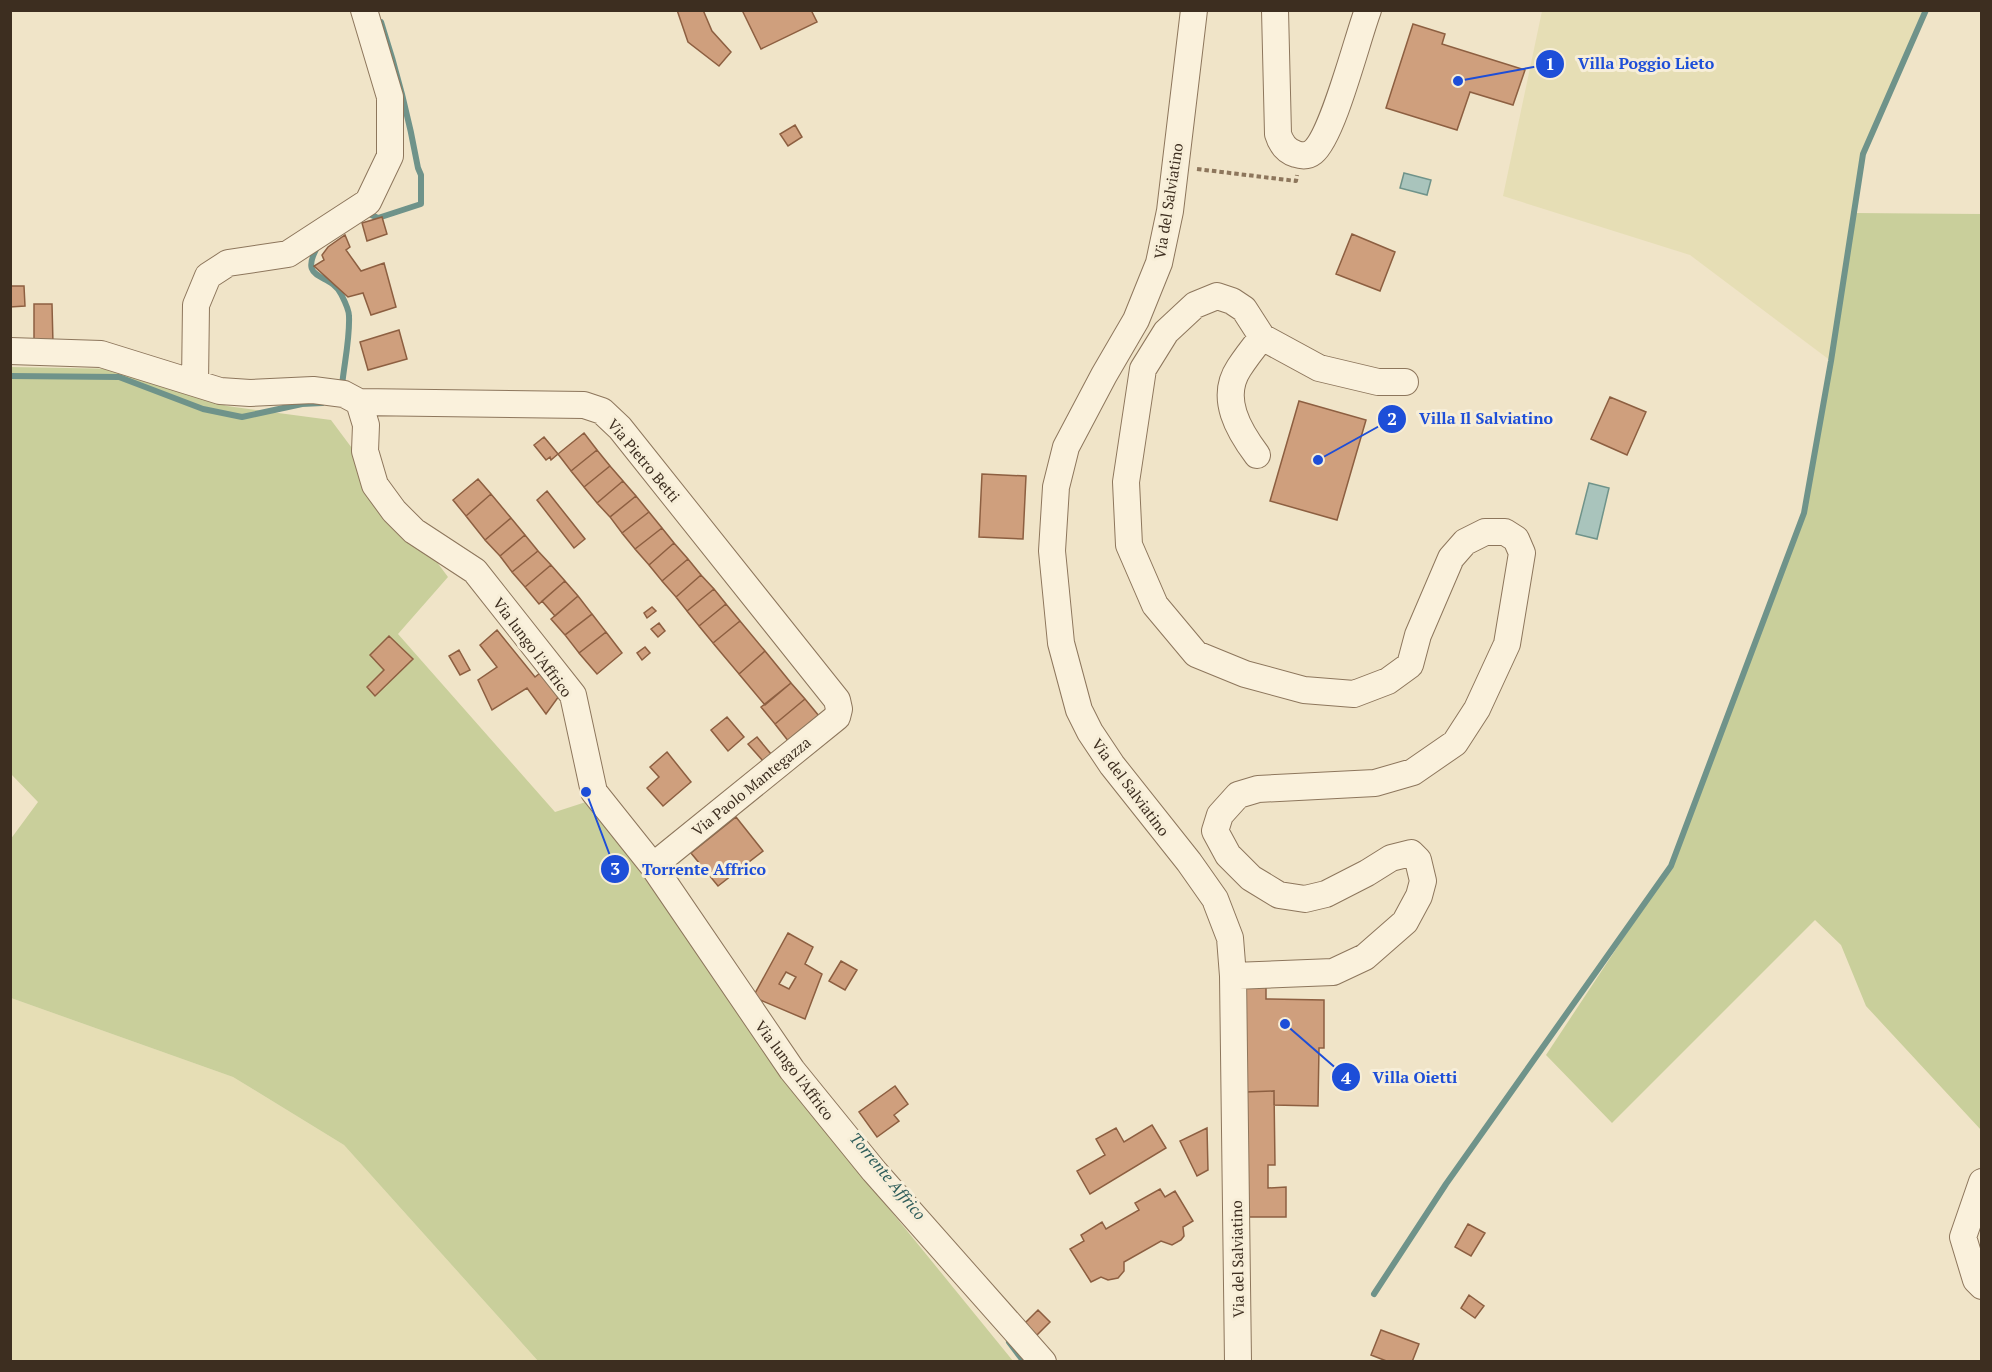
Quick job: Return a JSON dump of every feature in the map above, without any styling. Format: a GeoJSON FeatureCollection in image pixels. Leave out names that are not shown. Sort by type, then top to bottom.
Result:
{"type":"FeatureCollection","features":[{"type":"Feature","properties":{"kind":"street"},"geometry":{"type":"LineString","coordinates":[[195,383],[196,305],[208,276],[228,263],[288,254],[368,202],[390,156],[390,97],[364,10]]}},
{"type":"Feature","properties":{"kind":"street","name":"Via del Salviatino"},"geometry":{"type":"LineString","coordinates":[[1194,10],[1170,211],[1159,263],[1144,302],[1081,417],[1062,458],[1056,487],[1052,531],[1054,585],[1061,643],[1079,711],[1112,765],[1190,862],[1215,899],[1230,938],[1233,976],[1239,1362]]}},
{"type":"Feature","properties":{"kind":"street"},"geometry":{"type":"LineString","coordinates":[[1275,10],[1278,134],[1285,148],[1300,155],[1308,155],[1314,151],[1328,132],[1368,10]]}},
{"type":"Feature","properties":{"kind":"street"},"geometry":{"type":"LineString","coordinates":[[1233,976],[1333,972],[1365,957],[1405,922],[1419,896],[1423,881],[1418,860],[1411,854],[1391,858],[1326,894],[1305,899],[1280,894],[1251,878],[1228,855],[1215,831],[1220,815],[1238,795],[1257,789],[1375,783],[1413,772],[1455,743],[1477,709],[1507,644],[1522,553],[1516,539],[1505,532],[1485,532],[1465,542],[1452,558],[1444,575],[1418,635],[1410,665],[1388,681],[1354,694],[1304,690],[1245,674],[1196,654],[1155,605],[1129,545],[1126,482],[1143,369],[1166,332],[1195,305],[1217,296],[1232,300],[1244,309],[1262,338],[1319,368],[1378,382],[1405,382]]}},
{"type":"Feature","properties":{"kind":"street"},"geometry":{"type":"LineString","coordinates":[[1257,455],[1238,427],[1231,406],[1237,370],[1262,338]]}},
{"type":"Feature","properties":{"kind":"street"},"geometry":{"type":"LineString","coordinates":[[10,351],[101,354],[220,391],[250,393],[313,390],[344,394],[359,402]]}},
{"type":"Feature","properties":{"kind":"street","name":"Via Pietro Betti"},"geometry":{"type":"LineString","coordinates":[[359,402],[584,405],[602,411],[620,428],[837,700]]}},
{"type":"Feature","properties":{"kind":"street","name":"Via lungo l'Affrico"},"geometry":{"type":"LineString","coordinates":[[359,402],[366,425],[365,451],[375,485],[394,511],[414,531],[475,571],[573,695],[594,792],[653,866],[792,1070],[873,1172],[1043,1362]]}},
{"type":"Feature","properties":{"kind":"street","name":"Via Paolo Mantegazza"},"geometry":{"type":"LineString","coordinates":[[653,866],[837,717],[837,700]]}},
{"type":"Feature","properties":{"kind":"street"},"geometry":{"type":"LineString","coordinates":[[1982,1182],[1963,1237],[1976,1280],[1982,1286]]}},
{"type":"Feature","properties":{"kind":"path"},"geometry":{"type":"LineString","coordinates":[[1175,166],[1296,181]]}},
{"type":"Feature","properties":{"kind":"shaded area"},"geometry":{"type":"Polygon","coordinates":[[[1542,11],[1926,11],[1863,154],[1831,361],[1690,255],[1503,196],[1542,11]]]}},
{"type":"Feature","properties":{"kind":"shaded area"},"geometry":{"type":"Polygon","coordinates":[[[11,998],[233,1077],[344,1145],[538,1361],[11,1362],[11,998]]]}},
{"type":"Feature","properties":{"kind":"green space"},"geometry":{"type":"Polygon","coordinates":[[[1854,213],[1981,214],[1981,1130],[1866,1006],[1841,945],[1815,920],[1612,1123],[1546,1055],[1671,866],[1804,513],[1854,213]]]}},
{"type":"Feature","properties":{"kind":"green space"},"geometry":{"type":"Polygon","coordinates":[[[11,367],[120,369],[227,406],[331,420],[448,577],[398,634],[555,812],[589,801],[825,1130],[1013,1361],[538,1361],[344,1145],[233,1077],[11,998],[10,840],[38,802],[11,774],[11,367]]]}},
{"type":"Feature","properties":{"kind":"water"},"geometry":{"type":"Polygon","coordinates":[[[1404,173],[1431,180],[1427,195],[1400,188],[1404,173]]]}},
{"type":"Feature","properties":{"kind":"water"},"geometry":{"type":"Polygon","coordinates":[[[1589,483],[1609,488],[1597,539],[1576,534],[1589,483]]]}},
{"type":"Feature","properties":{"kind":"building"},"geometry":{"type":"Polygon","coordinates":[[[677,10],[703,10],[712,31],[731,52],[719,66],[688,42],[677,10]]]}},
{"type":"Feature","properties":{"kind":"building"},"geometry":{"type":"Polygon","coordinates":[[[742,10],[811,10],[817,22],[761,49],[742,10]]]}},
{"type":"Feature","properties":{"kind":"building"},"geometry":{"type":"Polygon","coordinates":[[[1413,24],[1445,34],[1442,44],[1525,70],[1513,105],[1470,92],[1457,130],[1386,108],[1413,24]]]}},
{"type":"Feature","properties":{"kind":"building"},"geometry":{"type":"Polygon","coordinates":[[[795,125],[802,137],[788,146],[780,134],[795,125]]]}},
{"type":"Feature","properties":{"kind":"building"},"geometry":{"type":"Polygon","coordinates":[[[382,217],[387,234],[367,241],[362,223],[382,217]]]}},
{"type":"Feature","properties":{"kind":"building"},"geometry":{"type":"Polygon","coordinates":[[[1352,234],[1395,252],[1380,291],[1336,274],[1352,234]]]}},
{"type":"Feature","properties":{"kind":"building"},"geometry":{"type":"Polygon","coordinates":[[[345,235],[350,247],[346,250],[361,271],[384,263],[396,307],[371,315],[363,293],[348,297],[314,266],[324,260],[322,255],[328,247],[345,235]]]}},
{"type":"Feature","properties":{"kind":"building"},"geometry":{"type":"Polygon","coordinates":[[[10,286],[24,286],[25,306],[10,307],[10,286]]]}},
{"type":"Feature","properties":{"kind":"building"},"geometry":{"type":"Polygon","coordinates":[[[34,304],[52,304],[53,344],[34,344],[34,304]]]}},
{"type":"Feature","properties":{"kind":"building"},"geometry":{"type":"Polygon","coordinates":[[[399,330],[407,359],[368,370],[360,342],[399,330]]]}},
{"type":"Feature","properties":{"kind":"building"},"geometry":{"type":"Polygon","coordinates":[[[1610,397],[1646,412],[1627,455],[1591,439],[1610,397]]]}},
{"type":"Feature","properties":{"kind":"building"},"geometry":{"type":"Polygon","coordinates":[[[1299,401],[1366,420],[1337,520],[1270,501],[1299,401]]]}},
{"type":"Feature","properties":{"kind":"building"},"geometry":{"type":"Polygon","coordinates":[[[584,433],[597,450],[571,471],[558,454],[584,433]]]}},
{"type":"Feature","properties":{"kind":"building"},"geometry":{"type":"Polygon","coordinates":[[[544,437],[558,454],[551,460],[550,457],[546,460],[534,445],[544,437]]]}},
{"type":"Feature","properties":{"kind":"building"},"geometry":{"type":"Polygon","coordinates":[[[597,450],[610,466],[584,487],[571,471],[597,450]]]}},
{"type":"Feature","properties":{"kind":"building"},"geometry":{"type":"Polygon","coordinates":[[[610,466],[623,481],[597,503],[584,487],[610,466]]]}},
{"type":"Feature","properties":{"kind":"building"},"geometry":{"type":"Polygon","coordinates":[[[982,474],[1026,476],[1023,539],[979,537],[982,474]]]}},
{"type":"Feature","properties":{"kind":"building"},"geometry":{"type":"Polygon","coordinates":[[[478,479],[491,494],[466,516],[453,500],[478,479]]]}},
{"type":"Feature","properties":{"kind":"building"},"geometry":{"type":"Polygon","coordinates":[[[623,481],[636,496],[610,517],[597,503],[623,481]]]}},
{"type":"Feature","properties":{"kind":"building"},"geometry":{"type":"Polygon","coordinates":[[[547,491],[585,539],[574,548],[537,500],[547,491]]]}},
{"type":"Feature","properties":{"kind":"building"},"geometry":{"type":"Polygon","coordinates":[[[491,494],[511,518],[485,540],[466,516],[491,494]]]}},
{"type":"Feature","properties":{"kind":"building"},"geometry":{"type":"Polygon","coordinates":[[[636,496],[649,512],[622,533],[610,517],[636,496]]]}},
{"type":"Feature","properties":{"kind":"building"},"geometry":{"type":"Polygon","coordinates":[[[649,512],[662,528],[635,549],[622,533],[649,512]]]}},
{"type":"Feature","properties":{"kind":"building"},"geometry":{"type":"Polygon","coordinates":[[[511,518],[525,535],[500,556],[485,540],[511,518]]]}},
{"type":"Feature","properties":{"kind":"building"},"geometry":{"type":"Polygon","coordinates":[[[662,528],[674,543],[649,565],[635,549],[662,528]]]}},
{"type":"Feature","properties":{"kind":"building"},"geometry":{"type":"Polygon","coordinates":[[[525,535],[538,551],[512,572],[500,556],[525,535]]]}},
{"type":"Feature","properties":{"kind":"building"},"geometry":{"type":"Polygon","coordinates":[[[674,543],[688,559],[662,581],[649,565],[674,543]]]}},
{"type":"Feature","properties":{"kind":"building"},"geometry":{"type":"Polygon","coordinates":[[[538,551],[551,565],[525,587],[512,572],[538,551]]]}},
{"type":"Feature","properties":{"kind":"building"},"geometry":{"type":"Polygon","coordinates":[[[688,559],[701,575],[676,597],[662,581],[688,559]]]}},
{"type":"Feature","properties":{"kind":"building"},"geometry":{"type":"Polygon","coordinates":[[[551,565],[565,581],[539,604],[525,587],[551,565]]]}},
{"type":"Feature","properties":{"kind":"building"},"geometry":{"type":"Polygon","coordinates":[[[701,575],[714,589],[687,611],[676,597],[701,575]]]}},
{"type":"Feature","properties":{"kind":"building"},"geometry":{"type":"Polygon","coordinates":[[[565,581],[578,596],[555,616],[542,601],[565,581]]]}},
{"type":"Feature","properties":{"kind":"building"},"geometry":{"type":"Polygon","coordinates":[[[714,589],[726,604],[699,626],[687,611],[714,589]]]}},
{"type":"Feature","properties":{"kind":"building"},"geometry":{"type":"Polygon","coordinates":[[[578,596],[592,614],[565,635],[551,619],[578,596]]]}},
{"type":"Feature","properties":{"kind":"building"},"geometry":{"type":"Polygon","coordinates":[[[726,604],[740,621],[713,643],[699,626],[726,604]]]}},
{"type":"Feature","properties":{"kind":"building"},"geometry":{"type":"Polygon","coordinates":[[[652,607],[656,611],[647,618],[644,613],[652,607]]]}},
{"type":"Feature","properties":{"kind":"building"},"geometry":{"type":"Polygon","coordinates":[[[592,614],[606,632],[579,653],[565,635],[592,614]]]}},
{"type":"Feature","properties":{"kind":"building"},"geometry":{"type":"Polygon","coordinates":[[[740,621],[765,651],[739,674],[713,643],[740,621]]]}},
{"type":"Feature","properties":{"kind":"building"},"geometry":{"type":"Polygon","coordinates":[[[659,623],[665,631],[658,637],[651,629],[659,623]]]}},
{"type":"Feature","properties":{"kind":"building"},"geometry":{"type":"Polygon","coordinates":[[[497,630],[535,677],[540,673],[559,696],[546,714],[527,688],[492,710],[478,680],[497,667],[480,645],[497,630]]]}},
{"type":"Feature","properties":{"kind":"building"},"geometry":{"type":"Polygon","coordinates":[[[606,632],[622,653],[597,674],[579,653],[606,632]]]}},
{"type":"Feature","properties":{"kind":"building"},"geometry":{"type":"Polygon","coordinates":[[[389,636],[413,659],[375,696],[367,687],[384,670],[370,655],[389,636]]]}},
{"type":"Feature","properties":{"kind":"building"},"geometry":{"type":"Polygon","coordinates":[[[645,647],[650,653],[642,660],[637,653],[645,647]]]}},
{"type":"Feature","properties":{"kind":"building"},"geometry":{"type":"Polygon","coordinates":[[[459,650],[470,670],[460,675],[449,656],[459,650]]]}},
{"type":"Feature","properties":{"kind":"building"},"geometry":{"type":"Polygon","coordinates":[[[765,651],[791,683],[765,705],[739,674],[765,651]]]}},
{"type":"Feature","properties":{"kind":"building"},"geometry":{"type":"Polygon","coordinates":[[[791,683],[805,699],[775,724],[761,707],[791,683]]]}},
{"type":"Feature","properties":{"kind":"building"},"geometry":{"type":"Polygon","coordinates":[[[805,699],[819,716],[789,742],[775,724],[805,699]]]}},
{"type":"Feature","properties":{"kind":"building"},"geometry":{"type":"Polygon","coordinates":[[[727,717],[744,737],[728,751],[711,730],[727,717]]]}},
{"type":"Feature","properties":{"kind":"building"},"geometry":{"type":"Polygon","coordinates":[[[757,737],[771,754],[763,761],[748,744],[757,737]]]}},
{"type":"Feature","properties":{"kind":"building"},"geometry":{"type":"Polygon","coordinates":[[[667,752],[691,782],[663,806],[647,788],[659,777],[650,767],[667,752]]]}},
{"type":"Feature","properties":{"kind":"building"},"geometry":{"type":"Polygon","coordinates":[[[736,817],[763,851],[718,886],[691,853],[736,817]]]}},
{"type":"Feature","properties":{"kind":"building"},"geometry":{"type":"Polygon","coordinates":[[[788,933],[813,947],[805,964],[822,974],[805,1019],[753,997],[788,933]],[[786,972],[779,984],[789,989],[796,977],[786,972]]]}},
{"type":"Feature","properties":{"kind":"building"},"geometry":{"type":"Polygon","coordinates":[[[841,961],[857,970],[845,990],[829,981],[841,961]]]}},
{"type":"Feature","properties":{"kind":"building"},"geometry":{"type":"Polygon","coordinates":[[[1246,986],[1266,987],[1266,999],[1324,1000],[1324,1048],[1319,1048],[1318,1106],[1274,1105],[1274,1091],[1246,1092],[1246,986]]]}},
{"type":"Feature","properties":{"kind":"building"},"geometry":{"type":"Polygon","coordinates":[[[895,1086],[908,1104],[894,1115],[899,1121],[877,1137],[859,1112],[895,1086]]]}},
{"type":"Feature","properties":{"kind":"building"},"geometry":{"type":"Polygon","coordinates":[[[1274,1091],[1275,1165],[1268,1165],[1268,1188],[1286,1187],[1286,1217],[1245,1217],[1246,1092],[1274,1091]]]}},
{"type":"Feature","properties":{"kind":"building"},"geometry":{"type":"Polygon","coordinates":[[[1152,1125],[1166,1148],[1090,1194],[1077,1171],[1105,1155],[1096,1139],[1116,1128],[1124,1142],[1152,1125]]]}},
{"type":"Feature","properties":{"kind":"building"},"geometry":{"type":"Polygon","coordinates":[[[1207,1128],[1208,1170],[1197,1176],[1180,1141],[1207,1128]]]}},
{"type":"Feature","properties":{"kind":"building"},"geometry":{"type":"Polygon","coordinates":[[[1160,1189],[1165,1197],[1175,1191],[1193,1221],[1183,1227],[1184,1236],[1172,1245],[1161,1241],[1124,1262],[1124,1271],[1118,1278],[1108,1280],[1101,1277],[1091,1282],[1070,1249],[1084,1241],[1081,1235],[1102,1222],[1106,1229],[1139,1210],[1135,1203],[1160,1189]]]}},
{"type":"Feature","properties":{"kind":"building"},"geometry":{"type":"Polygon","coordinates":[[[1468,1224],[1485,1233],[1471,1256],[1455,1247],[1468,1224]]]}},
{"type":"Feature","properties":{"kind":"building"},"geometry":{"type":"Polygon","coordinates":[[[1469,1295],[1484,1306],[1475,1318],[1461,1308],[1469,1295]]]}},
{"type":"Feature","properties":{"kind":"building"},"geometry":{"type":"Polygon","coordinates":[[[1038,1310],[1050,1322],[1036,1336],[1024,1324],[1038,1310]]]}},
{"type":"Feature","properties":{"kind":"building"},"geometry":{"type":"Polygon","coordinates":[[[1381,1330],[1419,1344],[1412,1362],[1389,1362],[1371,1355],[1381,1330]]]}},
{"type":"Feature","properties":{"kind":"waterway"},"geometry":{"type":"LineString","coordinates":[[1374,1294],[1446,1184],[1671,866],[1804,513],[1831,361],[1863,154],[1926,10]]}},
{"type":"Feature","properties":{"kind":"waterway"},"geometry":{"type":"LineString","coordinates":[[367,213],[378,218],[421,204],[421,175],[402,95],[381,22]]}},
{"type":"Feature","properties":{"kind":"waterway"},"geometry":{"type":"LineString","coordinates":[[319,244],[313,256],[311,265],[313,271],[336,287],[349,313],[349,334],[342,386]]}},
{"type":"Feature","properties":{"kind":"waterway","name":"Torrente Affrico"},"geometry":{"type":"LineString","coordinates":[[10,376],[119,377],[203,409],[242,417],[302,404],[322,403]]}},
{"type":"Feature","properties":{"kind":"waterway","name":"Torrente Affrico"},"geometry":{"type":"LineString","coordinates":[[1009,1342],[1024,1362]]}},
{"type":"Feature","properties":{"kind":"place","name":"Villa Poggio Lieto"},"geometry":{"type":"Point","coordinates":[1458,81]}},
{"type":"Feature","properties":{"kind":"place","name":"Villa Il Salviatino"},"geometry":{"type":"Point","coordinates":[1318,460]}},
{"type":"Feature","properties":{"kind":"place","name":"Torrente Affrico"},"geometry":{"type":"Point","coordinates":[586,792]}},
{"type":"Feature","properties":{"kind":"place","name":"Villa Oietti"},"geometry":{"type":"Point","coordinates":[1285,1024]}}]}
